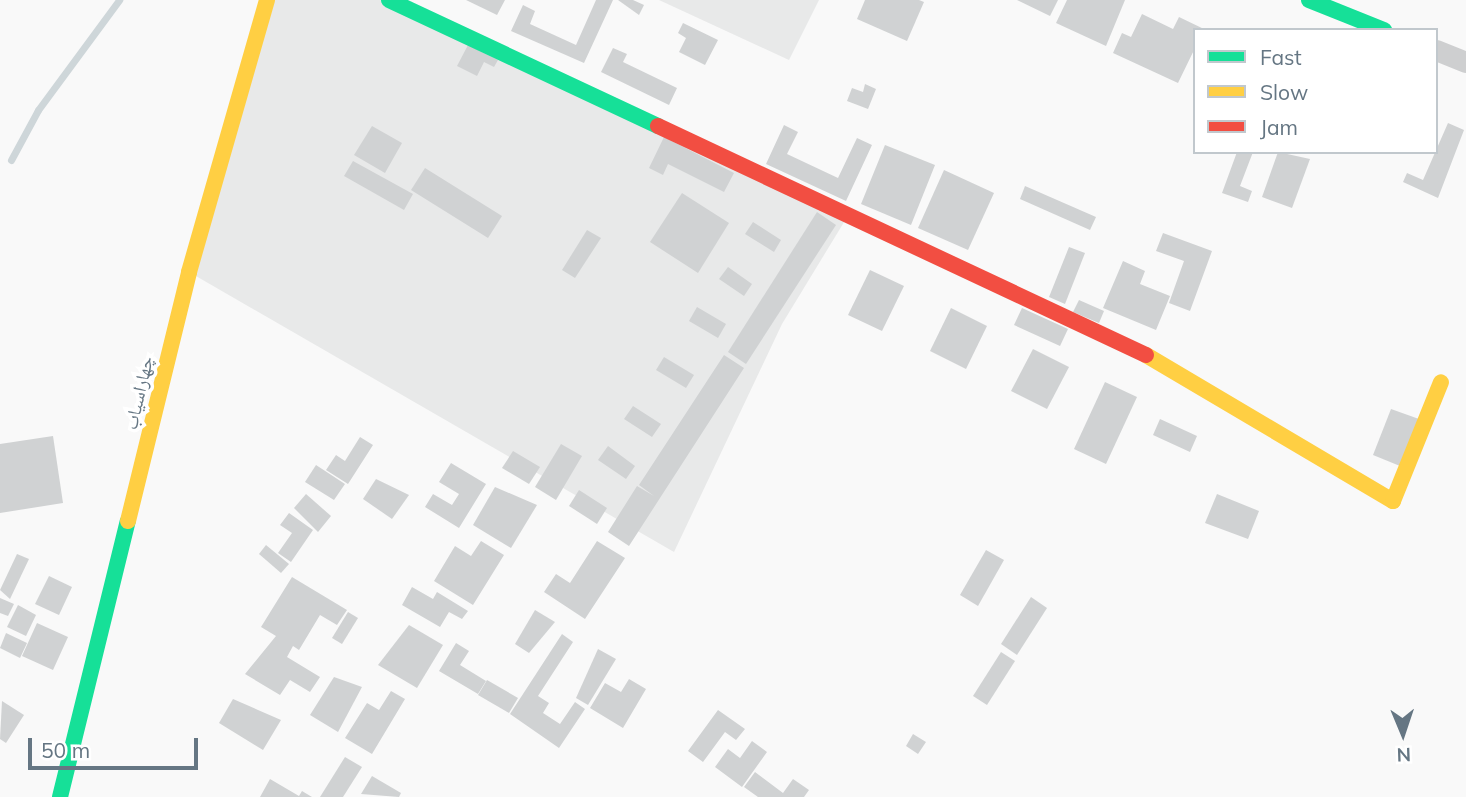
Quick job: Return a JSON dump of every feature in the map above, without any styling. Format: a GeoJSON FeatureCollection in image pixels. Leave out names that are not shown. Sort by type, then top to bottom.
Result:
{"type":"FeatureCollection","features":[{"type":"Feature","properties":{"kind":"main road","name":"چهاراسیاب"},"geometry":{"type":"LineString","coordinates":[[60,797],[188,272],[267,0]]}},
{"type":"Feature","properties":{"kind":"main road"},"geometry":{"type":"LineString","coordinates":[[389,0],[1154,359],[1393,501],[1441,382]]}},
{"type":"Feature","properties":{"kind":"main road"},"geometry":{"type":"LineString","coordinates":[[1309,0],[1379,28]]}},
{"type":"Feature","properties":{"kind":"street"},"geometry":{"type":"LineString","coordinates":[[1438,51],[1466,62]]}},
{"type":"Feature","properties":{"kind":"shaded area"},"geometry":{"type":"Polygon","coordinates":[[[267,0],[389,0],[849,214],[782,324],[674,552],[189,272],[267,0]]]}},
{"type":"Feature","properties":{"kind":"shaded area"},"geometry":{"type":"Polygon","coordinates":[[[659,0],[819,0],[789,60],[659,0]]]}},
{"type":"Feature","properties":{"kind":"building"},"geometry":{"type":"Polygon","coordinates":[[[466,0],[505,0],[497,15],[466,0]]]}},
{"type":"Feature","properties":{"kind":"building"},"geometry":{"type":"Polygon","coordinates":[[[596,0],[613,0],[584,63],[511,31],[523,5],[535,11],[530,24],[576,45],[596,0]]]}},
{"type":"Feature","properties":{"kind":"building"},"geometry":{"type":"Polygon","coordinates":[[[618,0],[633,0],[644,5],[639,15],[618,0]]]}},
{"type":"Feature","properties":{"kind":"building"},"geometry":{"type":"Polygon","coordinates":[[[865,0],[924,2],[907,41],[857,19],[865,0]]]}},
{"type":"Feature","properties":{"kind":"building"},"geometry":{"type":"Polygon","coordinates":[[[1017,0],[1058,0],[1050,16],[1017,0]]]}},
{"type":"Feature","properties":{"kind":"building"},"geometry":{"type":"Polygon","coordinates":[[[1067,0],[1125,0],[1106,46],[1056,23],[1067,0]]]}},
{"type":"Feature","properties":{"kind":"building"},"geometry":{"type":"Polygon","coordinates":[[[1142,14],[1173,29],[1179,17],[1202,28],[1193,28],[1193,52],[1178,83],[1113,53],[1122,33],[1131,37],[1142,14]]]}},
{"type":"Feature","properties":{"kind":"building"},"geometry":{"type":"Polygon","coordinates":[[[683,23],[718,40],[705,65],[679,52],[686,38],[678,33],[683,23]]]}},
{"type":"Feature","properties":{"kind":"building"},"geometry":{"type":"Polygon","coordinates":[[[468,45],[498,60],[494,67],[484,62],[477,76],[457,66],[468,45]]]}},
{"type":"Feature","properties":{"kind":"building"},"geometry":{"type":"Polygon","coordinates":[[[613,48],[627,54],[623,62],[677,88],[669,105],[601,72],[613,48]]]}},
{"type":"Feature","properties":{"kind":"building"},"geometry":{"type":"Polygon","coordinates":[[[865,84],[876,89],[868,109],[847,101],[852,88],[863,92],[865,84]]]}},
{"type":"Feature","properties":{"kind":"building"},"geometry":{"type":"Polygon","coordinates":[[[1448,123],[1464,130],[1438,198],[1403,182],[1407,173],[1423,180],[1434,154],[1438,154],[1438,146],[1448,123]]]}},
{"type":"Feature","properties":{"kind":"building"},"geometry":{"type":"Polygon","coordinates":[[[784,125],[798,132],[787,154],[838,178],[857,138],[872,145],[846,201],[766,164],[784,125]]]}},
{"type":"Feature","properties":{"kind":"building"},"geometry":{"type":"Polygon","coordinates":[[[372,126],[402,143],[385,173],[354,155],[372,126]]]}},
{"type":"Feature","properties":{"kind":"building"},"geometry":{"type":"Polygon","coordinates":[[[664,137],[734,173],[724,192],[668,164],[663,175],[649,168],[664,137]]]}},
{"type":"Feature","properties":{"kind":"building"},"geometry":{"type":"Polygon","coordinates":[[[885,145],[935,165],[911,225],[861,204],[885,145]]]}},
{"type":"Feature","properties":{"kind":"building"},"geometry":{"type":"Polygon","coordinates":[[[1236,154],[1252,154],[1240,186],[1252,191],[1248,202],[1222,193],[1236,154]]]}},
{"type":"Feature","properties":{"kind":"building"},"geometry":{"type":"Polygon","coordinates":[[[1277,154],[1310,159],[1292,208],[1262,197],[1277,154]]]}},
{"type":"Feature","properties":{"kind":"building"},"geometry":{"type":"Polygon","coordinates":[[[353,161],[413,194],[404,210],[344,176],[353,161]]]}},
{"type":"Feature","properties":{"kind":"building"},"geometry":{"type":"Polygon","coordinates":[[[425,168],[502,216],[488,238],[411,190],[425,168]]]}},
{"type":"Feature","properties":{"kind":"building"},"geometry":{"type":"Polygon","coordinates":[[[944,170],[994,193],[968,250],[918,228],[944,170]]]}},
{"type":"Feature","properties":{"kind":"building"},"geometry":{"type":"Polygon","coordinates":[[[1025,186],[1096,217],[1090,230],[1020,199],[1025,186]]]}},
{"type":"Feature","properties":{"kind":"building"},"geometry":{"type":"Polygon","coordinates":[[[682,193],[729,223],[698,273],[650,242],[682,193]]]}},
{"type":"Feature","properties":{"kind":"building"},"geometry":{"type":"Polygon","coordinates":[[[817,212],[836,225],[746,364],[728,352],[817,212]]]}},
{"type":"Feature","properties":{"kind":"building"},"geometry":{"type":"Polygon","coordinates":[[[753,222],[781,240],[774,252],[745,234],[753,222]]]}},
{"type":"Feature","properties":{"kind":"building"},"geometry":{"type":"Polygon","coordinates":[[[587,230],[601,238],[575,278],[562,270],[587,230]]]}},
{"type":"Feature","properties":{"kind":"building"},"geometry":{"type":"Polygon","coordinates":[[[1163,233],[1212,251],[1190,311],[1169,303],[1184,261],[1156,251],[1163,233]]]}},
{"type":"Feature","properties":{"kind":"building"},"geometry":{"type":"Polygon","coordinates":[[[1069,247],[1085,253],[1065,304],[1049,297],[1069,247]]]}},
{"type":"Feature","properties":{"kind":"building"},"geometry":{"type":"Polygon","coordinates":[[[1123,261],[1145,271],[1140,284],[1170,296],[1156,330],[1103,308],[1123,261]]]}},
{"type":"Feature","properties":{"kind":"building"},"geometry":{"type":"Polygon","coordinates":[[[728,267],[752,284],[744,296],[719,279],[728,267]]]}},
{"type":"Feature","properties":{"kind":"building"},"geometry":{"type":"Polygon","coordinates":[[[870,270],[904,286],[882,331],[848,315],[870,270]]]}},
{"type":"Feature","properties":{"kind":"building"},"geometry":{"type":"Polygon","coordinates":[[[1079,300],[1104,311],[1099,323],[1073,312],[1079,300]]]}},
{"type":"Feature","properties":{"kind":"building"},"geometry":{"type":"Polygon","coordinates":[[[697,307],[726,324],[718,338],[689,321],[697,307]]]}},
{"type":"Feature","properties":{"kind":"building"},"geometry":{"type":"Polygon","coordinates":[[[951,308],[987,326],[966,369],[930,351],[951,308]]]}},
{"type":"Feature","properties":{"kind":"building"},"geometry":{"type":"Polygon","coordinates":[[[1022,308],[1068,329],[1060,346],[1014,325],[1022,308]]]}},
{"type":"Feature","properties":{"kind":"building"},"geometry":{"type":"Polygon","coordinates":[[[1033,349],[1069,367],[1047,409],[1011,391],[1033,349]]]}},
{"type":"Feature","properties":{"kind":"building"},"geometry":{"type":"Polygon","coordinates":[[[724,355],[744,368],[629,546],[608,532],[637,486],[654,496],[639,485],[724,355]]]}},
{"type":"Feature","properties":{"kind":"building"},"geometry":{"type":"Polygon","coordinates":[[[664,357],[694,375],[686,388],[656,370],[664,357]]]}},
{"type":"Feature","properties":{"kind":"building"},"geometry":{"type":"Polygon","coordinates":[[[1105,382],[1137,397],[1106,464],[1074,449],[1105,382]]]}},
{"type":"Feature","properties":{"kind":"building"},"geometry":{"type":"Polygon","coordinates":[[[633,406],[661,424],[652,437],[624,419],[633,406]]]}},
{"type":"Feature","properties":{"kind":"building"},"geometry":{"type":"Polygon","coordinates":[[[1391,409],[1419,419],[1400,466],[1373,455],[1391,409]]]}},
{"type":"Feature","properties":{"kind":"building"},"geometry":{"type":"Polygon","coordinates":[[[1160,419],[1197,436],[1190,452],[1153,435],[1160,419]]]}},
{"type":"Feature","properties":{"kind":"building"},"geometry":{"type":"Polygon","coordinates":[[[53,436],[63,503],[0,513],[0,444],[53,436]]]}},
{"type":"Feature","properties":{"kind":"building"},"geometry":{"type":"Polygon","coordinates":[[[360,437],[373,445],[348,484],[326,470],[336,455],[345,461],[360,437]]]}},
{"type":"Feature","properties":{"kind":"building"},"geometry":{"type":"Polygon","coordinates":[[[561,444],[582,456],[556,500],[535,487],[561,444]]]}},
{"type":"Feature","properties":{"kind":"building"},"geometry":{"type":"Polygon","coordinates":[[[608,446],[635,466],[626,479],[598,460],[608,446]]]}},
{"type":"Feature","properties":{"kind":"building"},"geometry":{"type":"Polygon","coordinates":[[[513,451],[540,467],[529,484],[502,468],[513,451]]]}},
{"type":"Feature","properties":{"kind":"building"},"geometry":{"type":"Polygon","coordinates":[[[451,463],[486,484],[459,528],[425,507],[433,494],[452,505],[459,494],[439,482],[451,463]]]}},
{"type":"Feature","properties":{"kind":"building"},"geometry":{"type":"Polygon","coordinates":[[[316,465],[345,484],[334,500],[305,482],[316,465]]]}},
{"type":"Feature","properties":{"kind":"building"},"geometry":{"type":"Polygon","coordinates":[[[376,479],[409,495],[392,519],[363,499],[376,479]]]}},
{"type":"Feature","properties":{"kind":"building"},"geometry":{"type":"Polygon","coordinates":[[[495,487],[537,505],[511,548],[473,525],[495,487]]]}},
{"type":"Feature","properties":{"kind":"building"},"geometry":{"type":"Polygon","coordinates":[[[579,490],[607,508],[597,524],[569,506],[579,490]]]}},
{"type":"Feature","properties":{"kind":"building"},"geometry":{"type":"Polygon","coordinates":[[[306,494],[331,516],[318,532],[294,508],[306,494]]]}},
{"type":"Feature","properties":{"kind":"building"},"geometry":{"type":"Polygon","coordinates":[[[1217,494],[1259,511],[1248,539],[1205,523],[1217,494]]]}},
{"type":"Feature","properties":{"kind":"building"},"geometry":{"type":"Polygon","coordinates":[[[289,513],[313,530],[291,562],[278,553],[292,533],[280,525],[289,513]]]}},
{"type":"Feature","properties":{"kind":"building"},"geometry":{"type":"Polygon","coordinates":[[[481,541],[504,555],[473,605],[434,581],[455,546],[471,556],[481,541]]]}},
{"type":"Feature","properties":{"kind":"building"},"geometry":{"type":"Polygon","coordinates":[[[597,541],[625,558],[585,619],[544,592],[556,574],[570,583],[597,541]]]}},
{"type":"Feature","properties":{"kind":"building"},"geometry":{"type":"Polygon","coordinates":[[[266,545],[289,564],[281,573],[259,554],[266,545]]]}},
{"type":"Feature","properties":{"kind":"building"},"geometry":{"type":"Polygon","coordinates":[[[986,550],[1004,560],[978,606],[960,595],[986,550]]]}},
{"type":"Feature","properties":{"kind":"building"},"geometry":{"type":"Polygon","coordinates":[[[17,554],[29,559],[10,599],[0,590],[17,554]]]}},
{"type":"Feature","properties":{"kind":"building"},"geometry":{"type":"Polygon","coordinates":[[[49,576],[72,587],[59,615],[35,604],[49,576]]]}},
{"type":"Feature","properties":{"kind":"building"},"geometry":{"type":"Polygon","coordinates":[[[292,577],[347,610],[337,625],[320,615],[299,650],[293,646],[287,657],[320,677],[310,692],[290,680],[280,695],[245,674],[276,636],[261,627],[292,577]]]}},
{"type":"Feature","properties":{"kind":"building"},"geometry":{"type":"Polygon","coordinates":[[[412,587],[433,599],[437,592],[468,611],[462,619],[449,612],[440,627],[402,605],[412,587]]]}},
{"type":"Feature","properties":{"kind":"building"},"geometry":{"type":"Polygon","coordinates":[[[1031,597],[1047,608],[1017,655],[1001,644],[1031,597]]]}},
{"type":"Feature","properties":{"kind":"building"},"geometry":{"type":"Polygon","coordinates":[[[0,598],[14,604],[8,616],[0,613],[0,598]]]}},
{"type":"Feature","properties":{"kind":"building"},"geometry":{"type":"Polygon","coordinates":[[[18,605],[36,615],[26,636],[7,627],[18,605]]]}},
{"type":"Feature","properties":{"kind":"building"},"geometry":{"type":"Polygon","coordinates":[[[535,610],[555,622],[529,653],[515,644],[535,610]]]}},
{"type":"Feature","properties":{"kind":"building"},"geometry":{"type":"Polygon","coordinates":[[[348,612],[358,618],[342,644],[332,638],[348,612]]]}},
{"type":"Feature","properties":{"kind":"building"},"geometry":{"type":"Polygon","coordinates":[[[37,623],[68,637],[53,670],[22,656],[37,623]]]}},
{"type":"Feature","properties":{"kind":"building"},"geometry":{"type":"Polygon","coordinates":[[[409,625],[443,645],[417,688],[378,665],[409,625]]]}},
{"type":"Feature","properties":{"kind":"building"},"geometry":{"type":"Polygon","coordinates":[[[6,633],[27,643],[20,658],[0,648],[6,633]]]}},
{"type":"Feature","properties":{"kind":"building"},"geometry":{"type":"Polygon","coordinates":[[[562,634],[573,642],[538,696],[549,703],[543,713],[560,724],[575,702],[585,709],[559,748],[510,714],[562,634]]]}},
{"type":"Feature","properties":{"kind":"building"},"geometry":{"type":"Polygon","coordinates":[[[456,643],[469,651],[460,665],[486,681],[478,694],[439,671],[456,643]]]}},
{"type":"Feature","properties":{"kind":"building"},"geometry":{"type":"Polygon","coordinates":[[[598,649],[616,659],[588,705],[576,698],[598,649]]]}},
{"type":"Feature","properties":{"kind":"building"},"geometry":{"type":"Polygon","coordinates":[[[1001,652],[1015,661],[987,705],[973,696],[1001,652]]]}},
{"type":"Feature","properties":{"kind":"building"},"geometry":{"type":"Polygon","coordinates":[[[334,677],[362,687],[338,732],[310,715],[334,677]]]}},
{"type":"Feature","properties":{"kind":"building"},"geometry":{"type":"Polygon","coordinates":[[[629,679],[646,689],[623,728],[590,708],[605,683],[621,692],[629,679]]]}},
{"type":"Feature","properties":{"kind":"building"},"geometry":{"type":"Polygon","coordinates":[[[487,680],[518,698],[509,713],[478,695],[487,680]]]}},
{"type":"Feature","properties":{"kind":"building"},"geometry":{"type":"Polygon","coordinates":[[[391,691],[405,699],[372,754],[345,738],[367,703],[379,710],[391,691]]]}},
{"type":"Feature","properties":{"kind":"building"},"geometry":{"type":"Polygon","coordinates":[[[233,699],[281,720],[263,750],[219,723],[233,699]]]}},
{"type":"Feature","properties":{"kind":"building"},"geometry":{"type":"Polygon","coordinates":[[[2,701],[24,715],[6,743],[0,739],[2,701]]]}},
{"type":"Feature","properties":{"kind":"building"},"geometry":{"type":"Polygon","coordinates":[[[718,710],[745,729],[736,740],[725,732],[703,762],[688,751],[718,710]]]}},
{"type":"Feature","properties":{"kind":"building"},"geometry":{"type":"Polygon","coordinates":[[[913,734],[926,742],[918,754],[906,746],[913,734]]]}},
{"type":"Feature","properties":{"kind":"building"},"geometry":{"type":"Polygon","coordinates":[[[752,741],[767,752],[742,787],[715,767],[728,749],[740,758],[752,741]]]}},
{"type":"Feature","properties":{"kind":"building"},"geometry":{"type":"Polygon","coordinates":[[[345,757],[362,767],[343,797],[320,797],[345,757]]]}},
{"type":"Feature","properties":{"kind":"building"},"geometry":{"type":"Polygon","coordinates":[[[755,772],[783,793],[793,779],[809,790],[804,797],[758,797],[744,787],[755,772]]]}},
{"type":"Feature","properties":{"kind":"building"},"geometry":{"type":"Polygon","coordinates":[[[372,776],[401,793],[399,797],[361,794],[372,776]]]}},
{"type":"Feature","properties":{"kind":"building"},"geometry":{"type":"Polygon","coordinates":[[[270,779],[299,796],[302,791],[312,797],[260,797],[270,779]]]}},
{"type":"Feature","properties":{"kind":"waterway"},"geometry":{"type":"LineString","coordinates":[[11,160],[38,110],[119,0]]}},
{"type":"Feature","properties":{"kind":"traffic: fast"},"geometry":{"type":"LineString","coordinates":[[389,0],[658,126]]}},
{"type":"Feature","properties":{"kind":"traffic: fast"},"geometry":{"type":"LineString","coordinates":[[1309,0],[1379,28]]}},
{"type":"Feature","properties":{"kind":"traffic: fast"},"geometry":{"type":"LineString","coordinates":[[60,797],[128,521]]}},
{"type":"Feature","properties":{"kind":"traffic: slow"},"geometry":{"type":"LineString","coordinates":[[128,521],[189,272],[267,0]]}},
{"type":"Feature","properties":{"kind":"traffic: slow"},"geometry":{"type":"LineString","coordinates":[[1146,355],[1393,501],[1441,382]]}},
{"type":"Feature","properties":{"kind":"traffic: jam"},"geometry":{"type":"LineString","coordinates":[[658,126],[1146,355]]}}]}
